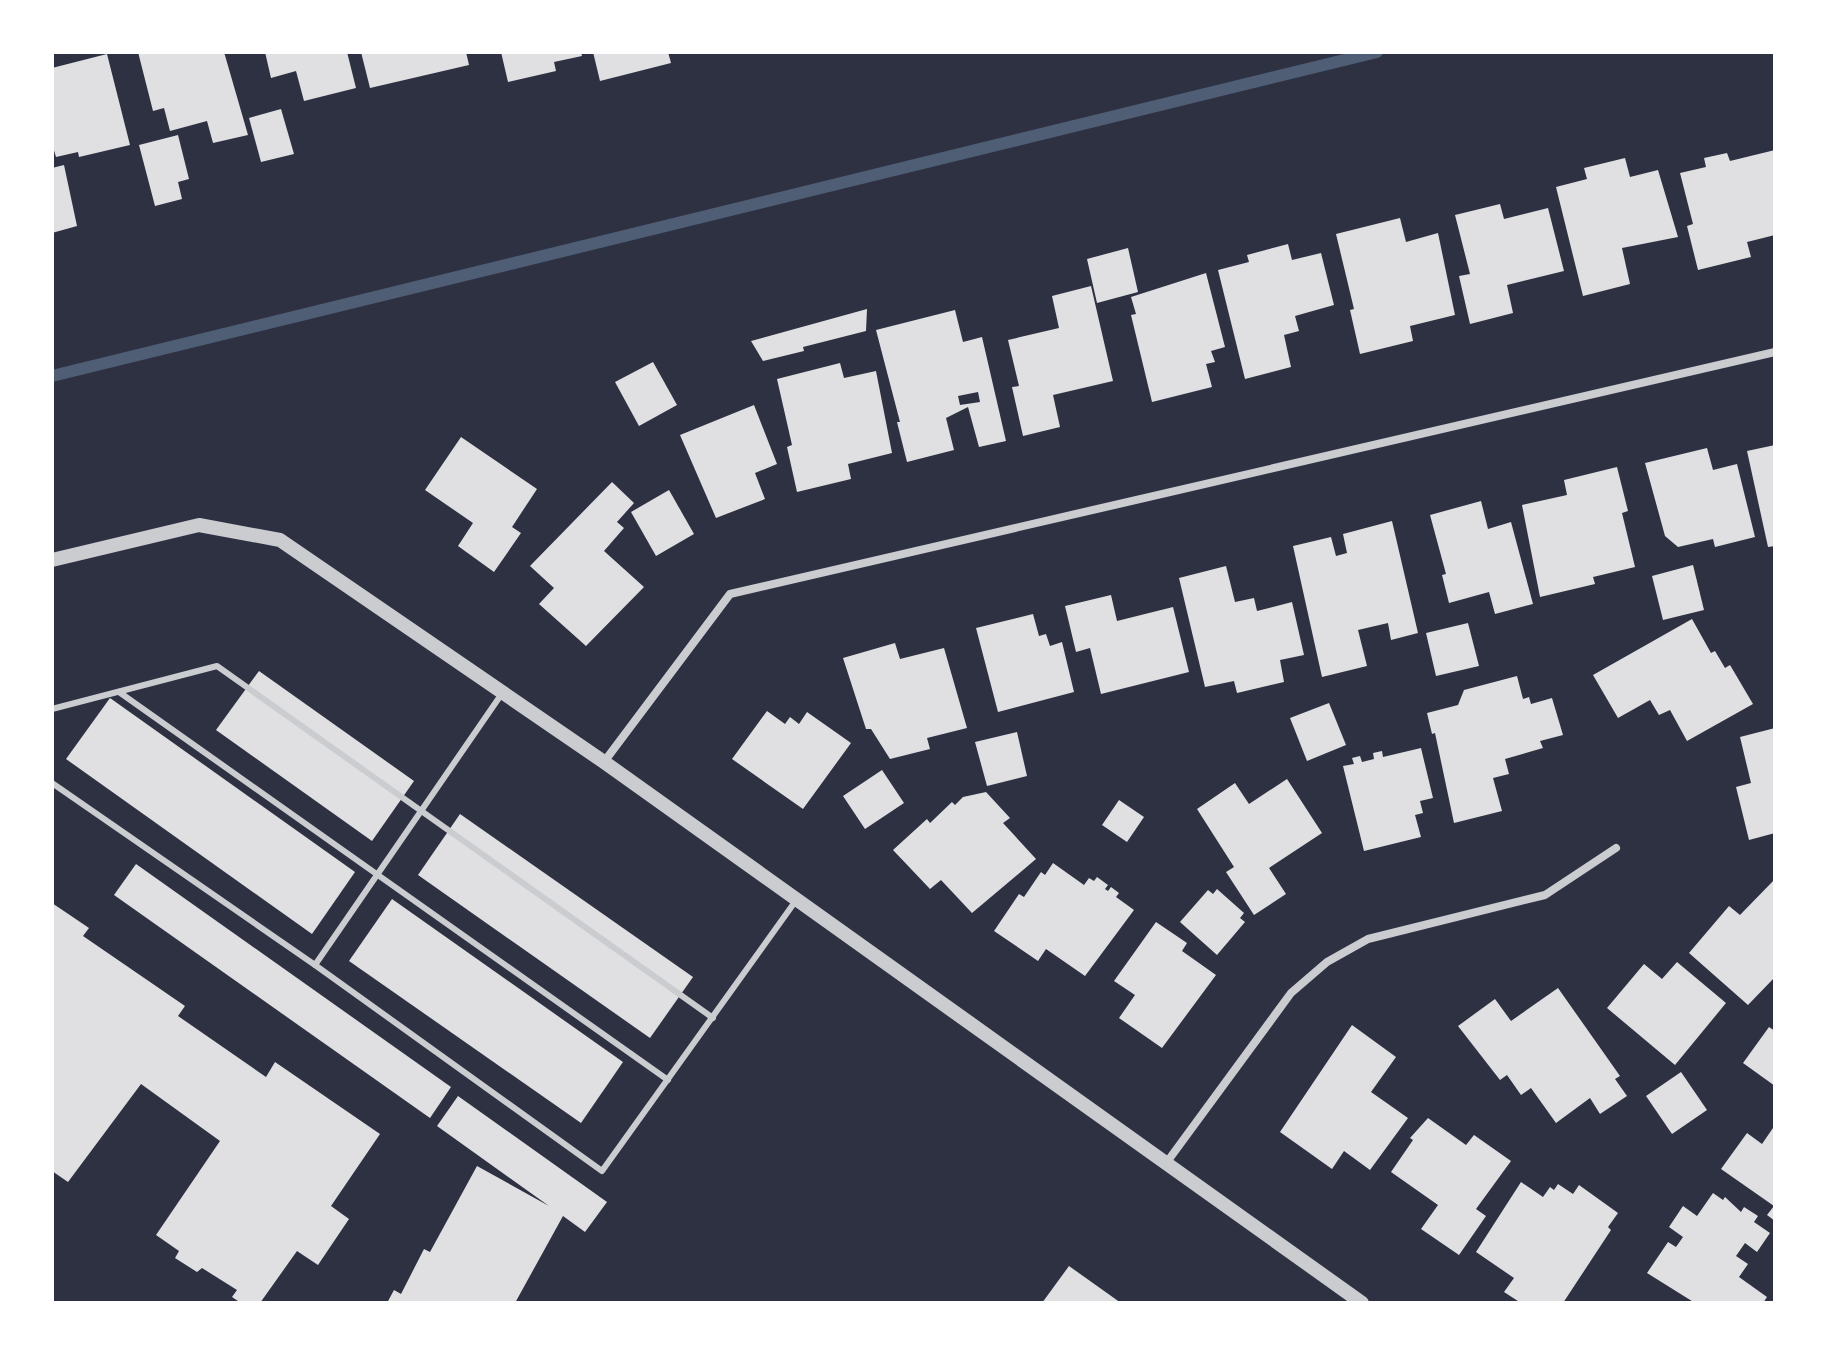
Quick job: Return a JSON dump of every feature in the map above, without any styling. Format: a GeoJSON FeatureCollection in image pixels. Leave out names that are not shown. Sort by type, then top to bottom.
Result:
{"type":"FeatureCollection","features":[{"type":"Feature","properties":{"kind":"street"},"geometry":{"type":"LineString","coordinates":[[604,762],[730,594],[1775,352]]}},
{"type":"Feature","properties":{"kind":"street"},"geometry":{"type":"LineString","coordinates":[[52,560],[199,525],[280,540],[604,762],[1362,1303]]}},
{"type":"Feature","properties":{"kind":"street"},"geometry":{"type":"LineString","coordinates":[[1167,1162],[1291,993],[1327,962],[1368,939],[1545,895],[1616,848]]}},
{"type":"Feature","properties":{"kind":"lane"},"geometry":{"type":"LineString","coordinates":[[52,709],[217,666],[713,1018]]}},
{"type":"Feature","properties":{"kind":"lane"},"geometry":{"type":"LineString","coordinates":[[119,692],[668,1080]]}},
{"type":"Feature","properties":{"kind":"lane"},"geometry":{"type":"LineString","coordinates":[[315,965],[503,692]]}},
{"type":"Feature","properties":{"kind":"lane"},"geometry":{"type":"LineString","coordinates":[[52,783],[315,965],[602,1171],[797,899]]}},
{"type":"Feature","properties":{"kind":"building"},"geometry":{"type":"Polygon","coordinates":[[[138,52],[224,52],[248,135],[213,143],[207,121],[170,131],[164,108],[153,111],[138,52]]]}},
{"type":"Feature","properties":{"kind":"building"},"geometry":{"type":"Polygon","coordinates":[[[265,52],[347,52],[356,88],[304,101],[296,71],[271,78],[265,52]]]}},
{"type":"Feature","properties":{"kind":"building"},"geometry":{"type":"Polygon","coordinates":[[[361,52],[466,52],[469,65],[370,88],[361,52]]]}},
{"type":"Feature","properties":{"kind":"building"},"geometry":{"type":"Polygon","coordinates":[[[501,52],[581,52],[582,56],[554,62],[556,71],[508,82],[501,52]]]}},
{"type":"Feature","properties":{"kind":"building"},"geometry":{"type":"Polygon","coordinates":[[[593,52],[668,52],[671,63],[600,81],[593,52]]]}},
{"type":"Feature","properties":{"kind":"building"},"geometry":{"type":"Polygon","coordinates":[[[107,54],[130,145],[79,157],[78,152],[56,157],[52,144],[52,68],[107,54]]]}},
{"type":"Feature","properties":{"kind":"building"},"geometry":{"type":"Polygon","coordinates":[[[281,109],[294,154],[261,162],[249,118],[281,109]]]}},
{"type":"Feature","properties":{"kind":"building"},"geometry":{"type":"Polygon","coordinates":[[[178,135],[189,179],[178,182],[182,199],[155,206],[139,145],[178,135]]]}},
{"type":"Feature","properties":{"kind":"building"},"geometry":{"type":"Polygon","coordinates":[[[1775,150],[1775,235],[1747,242],[1751,257],[1698,270],[1687,226],[1693,224],[1680,173],[1706,167],[1704,158],[1727,153],[1730,161],[1775,150]]]}},
{"type":"Feature","properties":{"kind":"building"},"geometry":{"type":"Polygon","coordinates":[[[1625,158],[1630,177],[1658,170],[1678,237],[1622,248],[1630,284],[1583,296],[1556,187],[1587,179],[1584,168],[1625,158]]]}},
{"type":"Feature","properties":{"kind":"building"},"geometry":{"type":"Polygon","coordinates":[[[64,165],[77,226],[52,233],[52,168],[64,165]]]}},
{"type":"Feature","properties":{"kind":"building"},"geometry":{"type":"Polygon","coordinates":[[[1500,204],[1504,219],[1548,208],[1564,271],[1507,285],[1513,313],[1470,324],[1459,276],[1470,274],[1455,215],[1500,204]]]}},
{"type":"Feature","properties":{"kind":"building"},"geometry":{"type":"Polygon","coordinates":[[[1400,218],[1406,242],[1438,233],[1455,315],[1410,326],[1413,341],[1360,354],[1350,310],[1354,309],[1336,234],[1400,218]]]}},
{"type":"Feature","properties":{"kind":"building"},"geometry":{"type":"Polygon","coordinates":[[[1288,244],[1292,260],[1321,253],[1334,305],[1295,316],[1299,331],[1284,335],[1291,367],[1245,379],[1218,270],[1249,262],[1247,255],[1288,244]]]}},
{"type":"Feature","properties":{"kind":"building"},"geometry":{"type":"Polygon","coordinates":[[[1128,248],[1138,292],[1097,303],[1087,259],[1128,248]]]}},
{"type":"Feature","properties":{"kind":"building"},"geometry":{"type":"Polygon","coordinates":[[[1206,273],[1225,347],[1211,351],[1215,362],[1206,364],[1212,387],[1152,402],[1131,315],[1136,314],[1131,297],[1206,273]]]}},
{"type":"Feature","properties":{"kind":"building"},"geometry":{"type":"Polygon","coordinates":[[[1091,286],[1113,381],[1053,395],[1060,427],[1023,436],[1012,387],[1019,386],[1008,340],[1059,328],[1052,296],[1091,286]]]}},
{"type":"Feature","properties":{"kind":"building"},"geometry":{"type":"Polygon","coordinates":[[[867,309],[866,331],[803,347],[804,351],[763,361],[751,341],[867,309]]]}},
{"type":"Feature","properties":{"kind":"building"},"geometry":{"type":"Polygon","coordinates":[[[955,310],[963,342],[982,337],[1006,441],[979,447],[968,407],[946,418],[954,450],[907,462],[876,330],[955,310]],[[978,392],[958,396],[960,405],[980,402],[978,392]]]}},
{"type":"Feature","properties":{"kind":"building"},"geometry":{"type":"Polygon","coordinates":[[[653,362],[677,405],[639,426],[615,382],[653,362]]]}},
{"type":"Feature","properties":{"kind":"building"},"geometry":{"type":"Polygon","coordinates":[[[840,363],[844,378],[876,371],[892,453],[848,464],[851,479],[797,492],[787,447],[792,445],[777,379],[840,363]]]}},
{"type":"Feature","properties":{"kind":"building"},"geometry":{"type":"Polygon","coordinates":[[[754,405],[777,464],[755,473],[765,499],[716,518],[680,435],[754,405]]]}},
{"type":"Feature","properties":{"kind":"building"},"geometry":{"type":"Polygon","coordinates":[[[461,437],[537,489],[512,527],[521,533],[494,572],[458,546],[473,523],[425,490],[461,437]]]}},
{"type":"Feature","properties":{"kind":"building"},"geometry":{"type":"Polygon","coordinates":[[[1775,445],[1775,546],[1768,547],[1747,451],[1775,445]]]}},
{"type":"Feature","properties":{"kind":"building"},"geometry":{"type":"Polygon","coordinates":[[[1707,448],[1713,470],[1737,464],[1755,537],[1715,547],[1713,539],[1678,547],[1665,536],[1645,463],[1707,448]]]}},
{"type":"Feature","properties":{"kind":"building"},"geometry":{"type":"Polygon","coordinates":[[[1617,467],[1628,511],[1622,513],[1635,567],[1593,577],[1595,584],[1540,597],[1522,505],[1567,495],[1564,480],[1617,467]]]}},
{"type":"Feature","properties":{"kind":"building"},"geometry":{"type":"Polygon","coordinates":[[[612,482],[634,503],[617,522],[624,528],[604,551],[644,587],[586,646],[539,604],[554,588],[530,566],[612,482]]]}},
{"type":"Feature","properties":{"kind":"building"},"geometry":{"type":"Polygon","coordinates":[[[669,490],[694,534],[656,556],[631,512],[669,490]]]}},
{"type":"Feature","properties":{"kind":"building"},"geometry":{"type":"Polygon","coordinates":[[[1481,501],[1488,529],[1511,522],[1533,604],[1495,614],[1489,592],[1449,603],[1442,575],[1446,574],[1430,515],[1481,501]]]}},
{"type":"Feature","properties":{"kind":"building"},"geometry":{"type":"Polygon","coordinates":[[[1392,521],[1418,633],[1391,640],[1388,623],[1358,630],[1367,666],[1322,677],[1293,546],[1331,537],[1336,556],[1347,553],[1343,534],[1392,521]]]}},
{"type":"Feature","properties":{"kind":"building"},"geometry":{"type":"Polygon","coordinates":[[[1693,565],[1704,610],[1663,620],[1652,576],[1693,565]]]}},
{"type":"Feature","properties":{"kind":"building"},"geometry":{"type":"Polygon","coordinates":[[[1226,566],[1235,602],[1254,598],[1257,611],[1292,602],[1304,655],[1280,660],[1284,682],[1237,693],[1234,681],[1205,687],[1179,578],[1226,566]]]}},
{"type":"Feature","properties":{"kind":"building"},"geometry":{"type":"Polygon","coordinates":[[[1111,595],[1117,621],[1173,607],[1189,672],[1101,694],[1090,648],[1076,652],[1065,606],[1111,595]]]}},
{"type":"Feature","properties":{"kind":"building"},"geometry":{"type":"Polygon","coordinates":[[[1033,614],[1039,636],[1046,634],[1050,646],[1062,642],[1074,692],[998,712],[976,628],[1033,614]]]}},
{"type":"Feature","properties":{"kind":"building"},"geometry":{"type":"Polygon","coordinates":[[[1692,619],[1711,653],[1715,651],[1725,668],[1730,665],[1753,704],[1687,741],[1670,710],[1659,715],[1650,700],[1618,718],[1593,675],[1692,619]]]}},
{"type":"Feature","properties":{"kind":"building"},"geometry":{"type":"Polygon","coordinates":[[[1468,623],[1479,666],[1436,676],[1426,633],[1468,623]]]}},
{"type":"Feature","properties":{"kind":"building"},"geometry":{"type":"Polygon","coordinates":[[[895,643],[900,659],[944,648],[967,728],[927,738],[930,749],[890,759],[871,729],[866,729],[843,658],[895,643]]]}},
{"type":"Feature","properties":{"kind":"building"},"geometry":{"type":"Polygon","coordinates":[[[259,671],[414,781],[372,841],[216,730],[259,671]]]}},
{"type":"Feature","properties":{"kind":"building"},"geometry":{"type":"Polygon","coordinates":[[[1517,676],[1523,699],[1529,697],[1531,704],[1552,698],[1563,735],[1540,741],[1543,748],[1505,759],[1509,774],[1493,778],[1502,811],[1454,823],[1435,733],[1432,734],[1427,713],[1458,705],[1464,690],[1517,676]]]}},
{"type":"Feature","properties":{"kind":"building"},"geometry":{"type":"Polygon","coordinates":[[[110,698],[355,872],[312,934],[66,759],[110,698]]]}},
{"type":"Feature","properties":{"kind":"building"},"geometry":{"type":"Polygon","coordinates":[[[1329,703],[1346,745],[1307,761],[1290,718],[1329,703]]]}},
{"type":"Feature","properties":{"kind":"building"},"geometry":{"type":"Polygon","coordinates":[[[767,711],[785,724],[790,717],[799,724],[807,712],[851,743],[803,809],[732,759],[767,711]]]}},
{"type":"Feature","properties":{"kind":"building"},"geometry":{"type":"Polygon","coordinates":[[[1775,728],[1775,833],[1749,840],[1736,787],[1751,783],[1740,737],[1775,728]]]}},
{"type":"Feature","properties":{"kind":"building"},"geometry":{"type":"Polygon","coordinates":[[[1017,732],[1027,776],[987,786],[975,742],[1017,732]]]}},
{"type":"Feature","properties":{"kind":"building"},"geometry":{"type":"Polygon","coordinates":[[[1421,748],[1433,798],[1420,801],[1423,813],[1415,815],[1421,837],[1364,851],[1343,766],[1354,764],[1352,758],[1360,756],[1362,762],[1374,759],[1373,753],[1382,751],[1383,757],[1421,748]]]}},
{"type":"Feature","properties":{"kind":"building"},"geometry":{"type":"Polygon","coordinates":[[[882,770],[904,803],[865,829],[843,796],[882,770]]]}},
{"type":"Feature","properties":{"kind":"building"},"geometry":{"type":"Polygon","coordinates":[[[1287,779],[1322,833],[1269,868],[1286,894],[1254,915],[1226,872],[1234,867],[1197,809],[1235,783],[1249,804],[1287,779]]]}},
{"type":"Feature","properties":{"kind":"building"},"geometry":{"type":"Polygon","coordinates":[[[986,792],[1010,818],[1003,823],[1036,859],[972,913],[941,880],[930,889],[893,850],[927,819],[930,823],[952,802],[955,805],[963,797],[986,792]]]}},
{"type":"Feature","properties":{"kind":"building"},"geometry":{"type":"Polygon","coordinates":[[[1119,800],[1144,817],[1127,842],[1102,825],[1119,800]]]}},
{"type":"Feature","properties":{"kind":"building"},"geometry":{"type":"Polygon","coordinates":[[[460,814],[693,977],[650,1038],[418,875],[460,814]]]}},
{"type":"Feature","properties":{"kind":"building"},"geometry":{"type":"Polygon","coordinates":[[[1053,863],[1084,885],[1089,878],[1094,881],[1097,877],[1108,885],[1105,889],[1108,891],[1111,887],[1119,893],[1116,897],[1134,910],[1085,976],[1046,949],[1038,961],[994,931],[1019,894],[1024,897],[1041,872],[1045,875],[1053,863]]]}},
{"type":"Feature","properties":{"kind":"building"},"geometry":{"type":"Polygon","coordinates":[[[136,864],[451,1087],[430,1118],[114,895],[136,864]]]}},
{"type":"Feature","properties":{"kind":"building"},"geometry":{"type":"Polygon","coordinates":[[[1775,879],[1775,977],[1748,1005],[1689,953],[1729,906],[1740,915],[1775,879]]]}},
{"type":"Feature","properties":{"kind":"building"},"geometry":{"type":"Polygon","coordinates":[[[1217,889],[1244,913],[1240,918],[1245,922],[1217,955],[1180,922],[1208,890],[1213,894],[1217,889]]]}},
{"type":"Feature","properties":{"kind":"building"},"geometry":{"type":"Polygon","coordinates":[[[392,899],[623,1062],[581,1123],[349,961],[392,899]]]}},
{"type":"Feature","properties":{"kind":"building"},"geometry":{"type":"Polygon","coordinates":[[[52,903],[89,928],[83,936],[185,1006],[178,1016],[266,1077],[275,1062],[380,1134],[331,1206],[349,1219],[318,1265],[297,1251],[260,1303],[241,1303],[232,1297],[237,1290],[202,1268],[197,1272],[175,1258],[179,1251],[156,1235],[220,1141],[141,1084],[68,1182],[52,1171],[52,903]]]}},
{"type":"Feature","properties":{"kind":"building"},"geometry":{"type":"Polygon","coordinates":[[[1156,922],[1187,943],[1182,951],[1216,975],[1162,1048],[1119,1018],[1135,995],[1114,981],[1156,922]]]}},
{"type":"Feature","properties":{"kind":"building"},"geometry":{"type":"Polygon","coordinates":[[[1677,962],[1726,1003],[1675,1065],[1607,1008],[1644,964],[1662,979],[1677,962]]]}},
{"type":"Feature","properties":{"kind":"building"},"geometry":{"type":"Polygon","coordinates":[[[1558,988],[1620,1076],[1615,1079],[1627,1096],[1600,1114],[1590,1098],[1556,1123],[1531,1088],[1521,1095],[1507,1075],[1500,1080],[1458,1026],[1495,999],[1511,1021],[1558,988]]]}},
{"type":"Feature","properties":{"kind":"building"},"geometry":{"type":"Polygon","coordinates":[[[1352,1025],[1396,1057],[1371,1092],[1408,1118],[1370,1170],[1344,1151],[1332,1169],[1280,1132],[1352,1025]]]}},
{"type":"Feature","properties":{"kind":"building"},"geometry":{"type":"Polygon","coordinates":[[[1769,1027],[1775,1031],[1775,1086],[1743,1063],[1769,1027]]]}},
{"type":"Feature","properties":{"kind":"building"},"geometry":{"type":"Polygon","coordinates":[[[1681,1072],[1707,1110],[1672,1134],[1646,1096],[1681,1072]]]}},
{"type":"Feature","properties":{"kind":"building"},"geometry":{"type":"Polygon","coordinates":[[[458,1096],[607,1202],[585,1232],[563,1216],[515,1303],[387,1303],[394,1290],[401,1294],[424,1249],[430,1252],[477,1166],[549,1206],[437,1126],[458,1096]]]}},
{"type":"Feature","properties":{"kind":"building"},"geometry":{"type":"Polygon","coordinates":[[[1428,1118],[1466,1145],[1474,1135],[1511,1161],[1476,1209],[1486,1216],[1459,1255],[1421,1229],[1438,1205],[1391,1172],[1413,1140],[1410,1138],[1428,1118]]]}},
{"type":"Feature","properties":{"kind":"building"},"geometry":{"type":"Polygon","coordinates":[[[1775,1125],[1775,1221],[1767,1215],[1774,1206],[1721,1169],[1747,1133],[1762,1144],[1775,1125]]]}},
{"type":"Feature","properties":{"kind":"building"},"geometry":{"type":"Polygon","coordinates":[[[1521,1182],[1543,1197],[1550,1187],[1554,1190],[1558,1184],[1573,1194],[1579,1185],[1618,1213],[1608,1227],[1611,1230],[1563,1303],[1521,1303],[1504,1292],[1514,1278],[1476,1252],[1521,1182]]]}},
{"type":"Feature","properties":{"kind":"building"},"geometry":{"type":"Polygon","coordinates":[[[1713,1193],[1723,1200],[1725,1197],[1741,1212],[1744,1207],[1758,1216],[1754,1222],[1770,1233],[1757,1252],[1745,1243],[1736,1256],[1748,1264],[1739,1277],[1767,1297],[1763,1303],[1695,1303],[1647,1273],[1668,1242],[1676,1247],[1683,1237],[1669,1227],[1683,1206],[1697,1216],[1713,1193]]]}},
{"type":"Feature","properties":{"kind":"building"},"geometry":{"type":"Polygon","coordinates":[[[1069,1266],[1121,1303],[1042,1303],[1069,1266]]]}},
{"type":"Feature","properties":{"kind":"waterway"},"geometry":{"type":"LineString","coordinates":[[52,376],[1377,52]]}}]}
